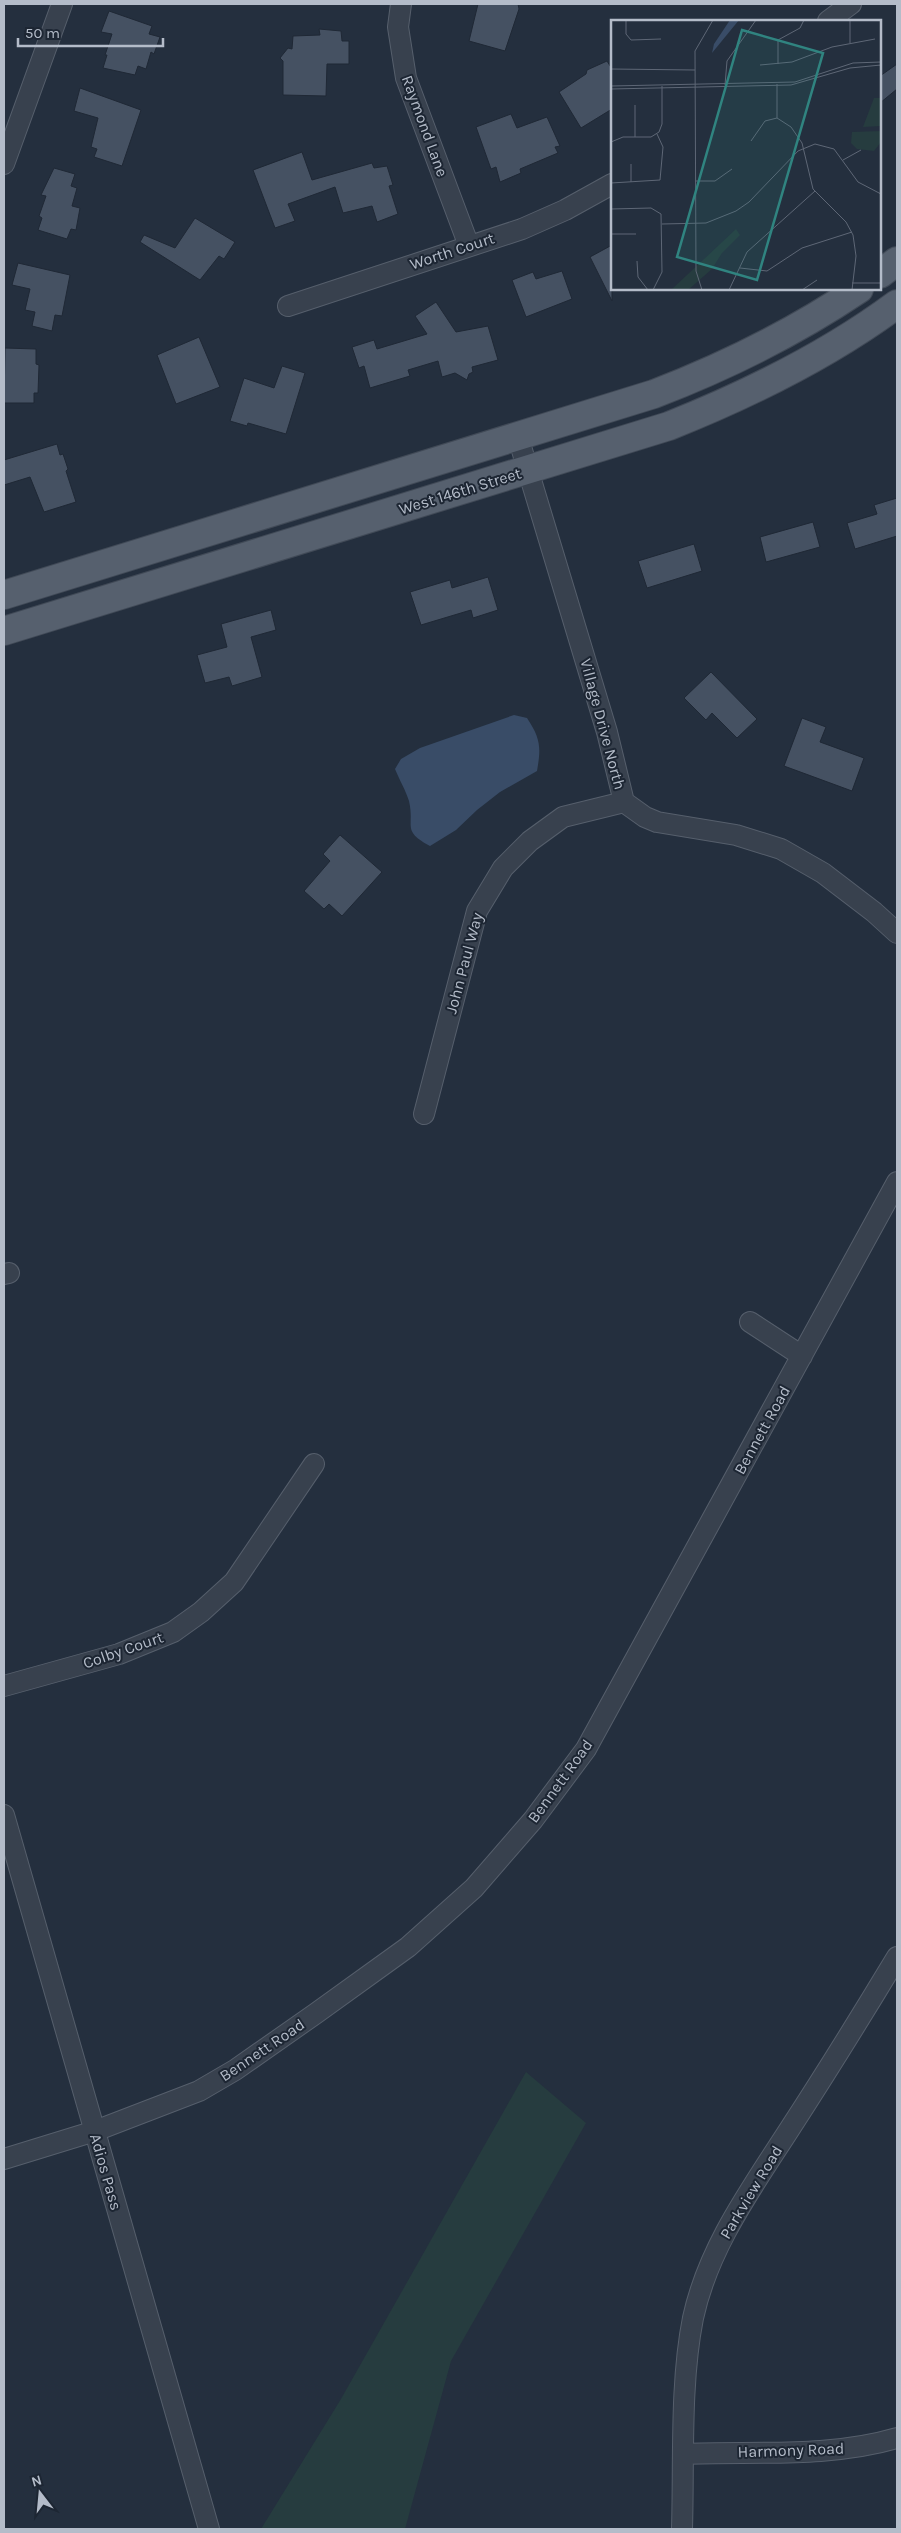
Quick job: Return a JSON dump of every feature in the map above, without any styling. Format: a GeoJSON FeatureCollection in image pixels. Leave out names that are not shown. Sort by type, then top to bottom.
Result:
{"type":"FeatureCollection","features":[{"type":"Feature","properties":{"kind":"main road"},"geometry":{"type":"LineString","coordinates":[[881,273],[897,261]]}},
{"type":"Feature","properties":{"kind":"main road"},"geometry":{"type":"LineString","coordinates":[[4,595],[654,394],[723,367],[812,319],[857,290]]}},
{"type":"Feature","properties":{"kind":"main road","name":"West 146th Street"},"geometry":{"type":"LineString","coordinates":[[4,631],[668,426],[735,399],[830,349],[897,304]]}},
{"type":"Feature","properties":{"kind":"street"},"geometry":{"type":"LineString","coordinates":[[4,164],[62,4]]}},
{"type":"Feature","properties":{"kind":"street","name":"Raymond Lane"},"geometry":{"type":"LineString","coordinates":[[401,4],[398,27],[406,78],[469,246]]}},
{"type":"Feature","properties":{"kind":"street"},"geometry":{"type":"LineString","coordinates":[[829,20],[851,4]]}},
{"type":"Feature","properties":{"kind":"street","name":"Worth Court"},"geometry":{"type":"LineString","coordinates":[[288,306],[522,229],[565,210],[611,185]]}},
{"type":"Feature","properties":{"kind":"street","name":"Village Drive North"},"geometry":{"type":"LineString","coordinates":[[518,437],[607,732],[624,802],[645,817],[658,822],[736,835],[782,849],[823,873],[874,912],[897,933]]}},
{"type":"Feature","properties":{"kind":"street","name":"John Paul Way"},"geometry":{"type":"LineString","coordinates":[[424,1114],[477,912],[502,868],[530,840],[563,818],[624,802]]}},
{"type":"Feature","properties":{"kind":"street","name":"Bennett Road"},"geometry":{"type":"LineString","coordinates":[[4,2159],[95,2132],[199,2091],[235,2070],[408,1947],[474,1888],[533,1820],[586,1749],[897,1182]]}},
{"type":"Feature","properties":{"kind":"street"},"geometry":{"type":"LineString","coordinates":[[750,1322],[802,1356]]}},
{"type":"Feature","properties":{"kind":"street","name":"Colby Court"},"geometry":{"type":"LineString","coordinates":[[4,1686],[145,1645],[173,1632],[201,1612],[234,1582],[314,1464]]}},
{"type":"Feature","properties":{"kind":"street","name":"Adios Pass"},"geometry":{"type":"LineString","coordinates":[[4,1815],[209,2529]]}},
{"type":"Feature","properties":{"kind":"street","name":"Parkview Road"},"geometry":{"type":"LineString","coordinates":[[682,2529],[686,2387],[693,2318],[706,2271],[730,2224],[897,1956]]}},
{"type":"Feature","properties":{"kind":"street","name":"Harmony Road"},"geometry":{"type":"LineString","coordinates":[[684,2454],[820,2451],[868,2446],[897,2438]]}},
{"type":"Feature","properties":{"kind":"green space"},"geometry":{"type":"Polygon","coordinates":[[[526,2072],[586,2123],[451,2361],[405,2529],[261,2529],[341,2399],[526,2072]]]}},
{"type":"Feature","properties":{"kind":"water"},"geometry":{"type":"Polygon","coordinates":[[[514,715],[527,718],[535,732],[539,744],[537,771],[500,792],[456,830],[430,846],[421,841],[412,832],[409,801],[395,769],[401,759],[420,748],[514,715]]]}},
{"type":"Feature","properties":{"kind":"building"},"geometry":{"type":"Polygon","coordinates":[[[478,4],[518,4],[519,9],[505,51],[469,41],[478,4]]]}},
{"type":"Feature","properties":{"kind":"building"},"geometry":{"type":"Polygon","coordinates":[[[109,11],[152,26],[149,34],[160,37],[154,54],[151,52],[146,69],[138,66],[135,75],[103,68],[112,34],[101,32],[109,11]]]}},
{"type":"Feature","properties":{"kind":"building"},"geometry":{"type":"Polygon","coordinates":[[[319,29],[341,31],[342,41],[349,41],[349,64],[327,64],[326,96],[283,95],[283,61],[280,58],[288,48],[292,49],[293,36],[320,35],[319,29]]]}},
{"type":"Feature","properties":{"kind":"building"},"geometry":{"type":"Polygon","coordinates":[[[607,61],[611,67],[611,110],[581,128],[559,92],[586,74],[587,70],[607,61]]]}},
{"type":"Feature","properties":{"kind":"building"},"geometry":{"type":"Polygon","coordinates":[[[897,64],[897,89],[881,102],[881,75],[897,64]]]}},
{"type":"Feature","properties":{"kind":"building"},"geometry":{"type":"Polygon","coordinates":[[[80,88],[141,110],[122,166],[94,157],[97,149],[91,147],[98,118],[74,111],[80,88]]]}},
{"type":"Feature","properties":{"kind":"building"},"geometry":{"type":"Polygon","coordinates":[[[511,114],[517,128],[547,117],[560,146],[555,147],[558,153],[520,169],[521,173],[500,182],[496,167],[491,169],[476,127],[511,114]]]}},
{"type":"Feature","properties":{"kind":"building"},"geometry":{"type":"Polygon","coordinates":[[[302,152],[312,180],[372,163],[374,168],[387,166],[393,185],[389,186],[398,214],[377,222],[372,206],[343,213],[335,187],[288,204],[295,221],[275,228],[253,170],[302,152]]]}},
{"type":"Feature","properties":{"kind":"building"},"geometry":{"type":"Polygon","coordinates":[[[54,168],[75,174],[71,186],[77,188],[72,206],[80,208],[76,230],[71,229],[67,239],[38,230],[42,218],[39,216],[46,196],[41,195],[54,168]]]}},
{"type":"Feature","properties":{"kind":"building"},"geometry":{"type":"Polygon","coordinates":[[[195,218],[235,242],[224,259],[219,256],[200,280],[140,242],[144,235],[175,248],[195,218]]]}},
{"type":"Feature","properties":{"kind":"building"},"geometry":{"type":"Polygon","coordinates":[[[611,246],[612,301],[590,257],[611,246]]]}},
{"type":"Feature","properties":{"kind":"building"},"geometry":{"type":"Polygon","coordinates":[[[18,263],[70,275],[62,316],[55,315],[52,331],[32,326],[35,312],[25,310],[30,289],[12,285],[18,263]]]}},
{"type":"Feature","properties":{"kind":"building"},"geometry":{"type":"Polygon","coordinates":[[[562,271],[572,299],[526,317],[512,280],[533,272],[536,279],[562,271]]]}},
{"type":"Feature","properties":{"kind":"building"},"geometry":{"type":"Polygon","coordinates":[[[436,302],[456,332],[488,326],[498,360],[472,367],[473,372],[469,374],[467,380],[455,373],[442,377],[438,361],[408,370],[410,376],[370,388],[364,366],[359,368],[352,347],[374,340],[377,349],[427,334],[415,316],[436,302]]]}},
{"type":"Feature","properties":{"kind":"building"},"geometry":{"type":"Polygon","coordinates":[[[199,337],[220,387],[176,404],[157,355],[199,337]]]}},
{"type":"Feature","properties":{"kind":"building"},"geometry":{"type":"Polygon","coordinates":[[[5,348],[36,349],[36,364],[39,365],[38,393],[34,393],[34,403],[4,403],[5,348]]]}},
{"type":"Feature","properties":{"kind":"building"},"geometry":{"type":"Polygon","coordinates":[[[282,366],[305,373],[286,434],[248,423],[247,426],[230,421],[244,378],[274,388],[282,366]]]}},
{"type":"Feature","properties":{"kind":"building"},"geometry":{"type":"Polygon","coordinates":[[[57,444],[60,455],[63,454],[68,469],[66,471],[76,502],[44,512],[30,477],[4,485],[4,460],[57,444]]]}},
{"type":"Feature","properties":{"kind":"building"},"geometry":{"type":"Polygon","coordinates":[[[897,498],[897,536],[855,549],[847,523],[877,514],[874,505],[897,498]]]}},
{"type":"Feature","properties":{"kind":"building"},"geometry":{"type":"Polygon","coordinates":[[[813,522],[820,547],[766,562],[760,537],[813,522]]]}},
{"type":"Feature","properties":{"kind":"building"},"geometry":{"type":"Polygon","coordinates":[[[694,544],[702,571],[647,588],[638,561],[694,544]]]}},
{"type":"Feature","properties":{"kind":"building"},"geometry":{"type":"Polygon","coordinates":[[[488,577],[498,610],[473,618],[471,610],[421,625],[410,592],[450,580],[452,588],[488,577]]]}},
{"type":"Feature","properties":{"kind":"building"},"geometry":{"type":"Polygon","coordinates":[[[271,610],[276,630],[251,637],[262,677],[232,686],[229,677],[205,683],[197,655],[227,647],[221,624],[271,610]]]}},
{"type":"Feature","properties":{"kind":"building"},"geometry":{"type":"Polygon","coordinates":[[[711,672],[757,719],[737,738],[712,713],[706,720],[684,698],[711,672]]]}},
{"type":"Feature","properties":{"kind":"building"},"geometry":{"type":"Polygon","coordinates":[[[802,718],[826,727],[820,742],[864,758],[852,791],[784,766],[802,718]]]}},
{"type":"Feature","properties":{"kind":"building"},"geometry":{"type":"Polygon","coordinates":[[[340,835],[382,872],[342,916],[329,904],[324,909],[304,891],[330,861],[323,854],[340,835]]]}}]}
